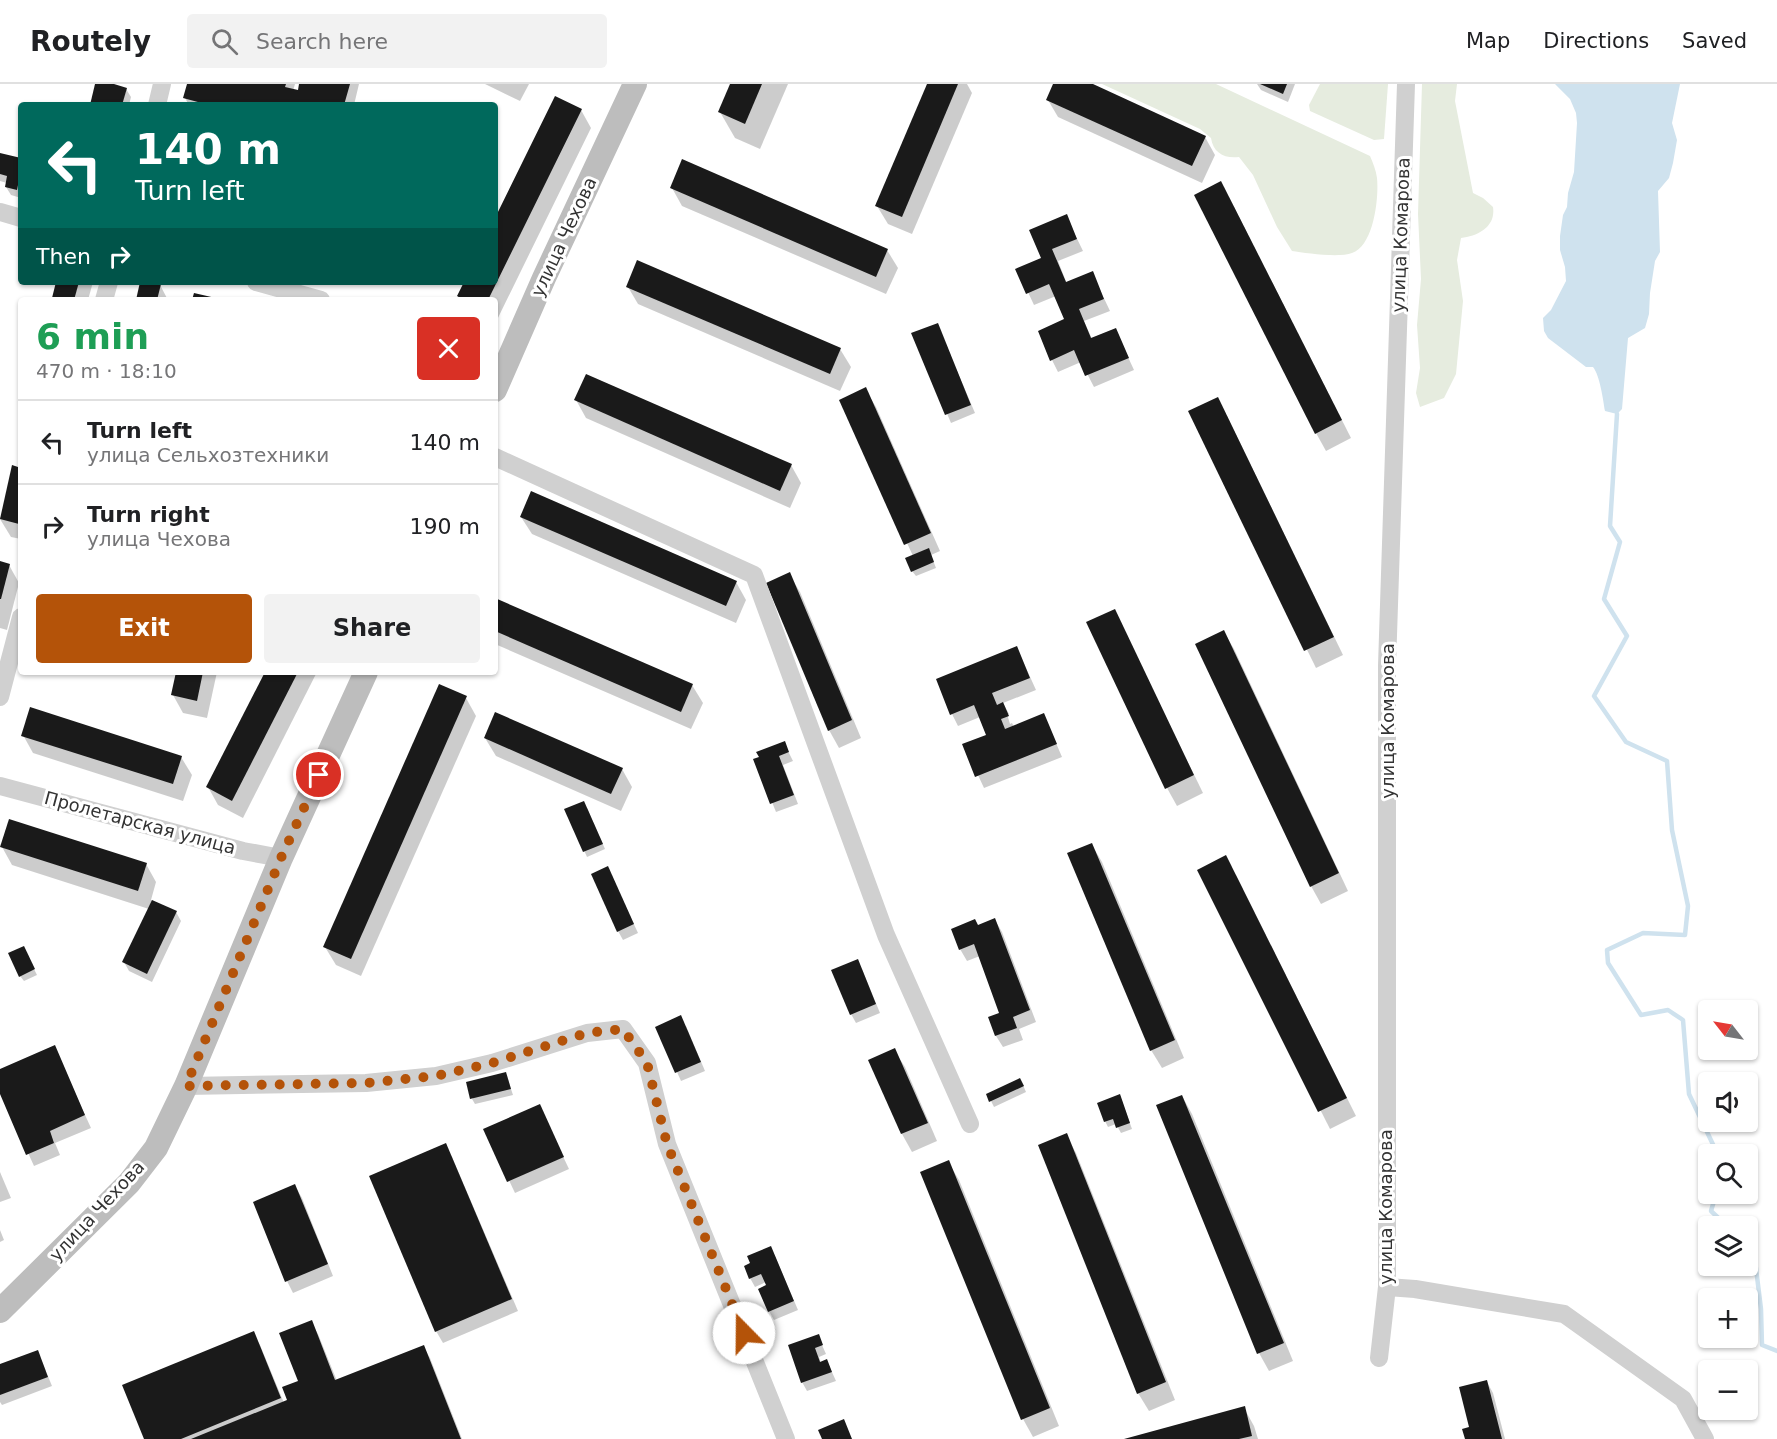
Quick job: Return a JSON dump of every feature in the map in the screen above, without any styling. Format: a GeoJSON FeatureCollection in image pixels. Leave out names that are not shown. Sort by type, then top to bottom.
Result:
{"type":"FeatureCollection","features":[{"type":"Feature","properties":{"kind":"main road","name":"улица Чехова"},"geometry":{"type":"LineString","coordinates":[[498,383],[544,278],[635,84]]}},
{"type":"Feature","properties":{"kind":"main road","name":"улица Чехова"},"geometry":{"type":"LineString","coordinates":[[0,1311],[129,1183],[156,1148],[186,1086],[281,858],[365,675]]}},
{"type":"Feature","properties":{"kind":"street"},"geometry":{"type":"LineString","coordinates":[[158,102],[162,84]]}},
{"type":"Feature","properties":{"kind":"street","name":"улица Комарова"},"geometry":{"type":"LineString","coordinates":[[1379,1358],[1387,1287],[1387,666],[1406,84]]}},
{"type":"Feature","properties":{"kind":"street"},"geometry":{"type":"LineString","coordinates":[[0,212],[18,217]]}},
{"type":"Feature","properties":{"kind":"street"},"geometry":{"type":"LineString","coordinates":[[267,285],[310,297]]}},
{"type":"Feature","properties":{"kind":"street"},"geometry":{"type":"LineString","coordinates":[[498,458],[754,575],[886,935],[970,1124]]}},
{"type":"Feature","properties":{"kind":"street"},"geometry":{"type":"LineString","coordinates":[[0,697],[18,628]]}},
{"type":"Feature","properties":{"kind":"street","name":"Пролетарская улица"},"geometry":{"type":"LineString","coordinates":[[0,786],[281,858]]}},
{"type":"Feature","properties":{"kind":"street"},"geometry":{"type":"LineString","coordinates":[[186,1086],[366,1083],[436,1076],[492,1063],[587,1033],[623,1029],[647,1063],[667,1144],[786,1439]]}},
{"type":"Feature","properties":{"kind":"street"},"geometry":{"type":"LineString","coordinates":[[1387,1287],[1415,1289],[1564,1314],[1683,1399],[1705,1439]]}},
{"type":"Feature","properties":{"kind":"shaded area"},"geometry":{"type":"Polygon","coordinates":[[[1102,84],[1216,84],[1370,156],[1377,175],[1377,197],[1374,220],[1365,241],[1359,249],[1352,253],[1339,255],[1292,251],[1277,227],[1253,175],[1239,157],[1220,154],[1214,148],[1211,138],[1200,129],[1102,84]]]}},
{"type":"Feature","properties":{"kind":"shaded area"},"geometry":{"type":"Polygon","coordinates":[[[1320,84],[1388,84],[1384,139],[1374,140],[1310,111],[1309,105],[1320,84]]]}},
{"type":"Feature","properties":{"kind":"shaded area"},"geometry":{"type":"Polygon","coordinates":[[[1422,84],[1457,84],[1455,101],[1473,193],[1493,207],[1493,214],[1489,225],[1479,233],[1461,238],[1457,260],[1463,301],[1456,374],[1444,398],[1420,407],[1416,393],[1420,368],[1417,325],[1421,279],[1418,214],[1422,84]]]}},
{"type":"Feature","properties":{"kind":"water"},"geometry":{"type":"Polygon","coordinates":[[[1555,84],[1680,84],[1672,123],[1677,140],[1673,163],[1669,178],[1658,191],[1660,252],[1655,261],[1649,314],[1645,328],[1628,338],[1622,409],[1617,414],[1605,411],[1599,382],[1593,367],[1586,367],[1548,338],[1544,331],[1543,318],[1551,310],[1566,281],[1560,250],[1560,236],[1574,172],[1577,123],[1576,113],[1570,99],[1555,84]]]}},
{"type":"Feature","properties":{"kind":"building"},"geometry":{"type":"Polygon","coordinates":[[[95,84],[114,84],[127,88],[123,102],[91,102],[95,84]]]}},
{"type":"Feature","properties":{"kind":"building"},"geometry":{"type":"Polygon","coordinates":[[[187,84],[286,84],[285,87],[298,90],[299,84],[350,84],[345,102],[198,102],[183,98],[187,84]]]}},
{"type":"Feature","properties":{"kind":"building"},"geometry":{"type":"Polygon","coordinates":[[[730,84],[762,84],[745,124],[718,112],[730,84]]]}},
{"type":"Feature","properties":{"kind":"building"},"geometry":{"type":"Polygon","coordinates":[[[927,84],[958,84],[902,217],[875,206],[927,84]]]}},
{"type":"Feature","properties":{"kind":"building"},"geometry":{"type":"Polygon","coordinates":[[[1053,84],[1093,84],[1206,136],[1192,166],[1046,100],[1053,84]]]}},
{"type":"Feature","properties":{"kind":"building"},"geometry":{"type":"Polygon","coordinates":[[[1260,84],[1287,84],[1283,94],[1260,84]]]}},
{"type":"Feature","properties":{"kind":"building"},"geometry":{"type":"Polygon","coordinates":[[[555,96],[582,109],[498,280],[498,212],[555,96]]]}},
{"type":"Feature","properties":{"kind":"building"},"geometry":{"type":"Polygon","coordinates":[[[0,153],[18,157],[17,190],[5,187],[7,176],[0,174],[0,153]]]}},
{"type":"Feature","properties":{"kind":"building"},"geometry":{"type":"Polygon","coordinates":[[[682,159],[888,249],[876,277],[670,188],[682,159]]]}},
{"type":"Feature","properties":{"kind":"building"},"geometry":{"type":"Polygon","coordinates":[[[1221,181],[1342,420],[1315,434],[1194,195],[1221,181]]]}},
{"type":"Feature","properties":{"kind":"building"},"geometry":{"type":"Polygon","coordinates":[[[1067,214],[1077,239],[1052,249],[1066,282],[1093,271],[1104,299],[1079,309],[1091,338],[1116,328],[1129,358],[1085,376],[1074,350],[1050,361],[1038,331],[1064,319],[1049,284],[1026,294],[1015,269],[1041,258],[1029,230],[1067,214]]]}},
{"type":"Feature","properties":{"kind":"building"},"geometry":{"type":"Polygon","coordinates":[[[637,260],[841,348],[830,374],[626,287],[637,260]]]}},
{"type":"Feature","properties":{"kind":"building"},"geometry":{"type":"Polygon","coordinates":[[[55,285],[78,285],[75,297],[52,297],[55,285]]]}},
{"type":"Feature","properties":{"kind":"building"},"geometry":{"type":"Polygon","coordinates":[[[139,285],[161,285],[158,297],[137,297],[139,285]]]}},
{"type":"Feature","properties":{"kind":"building"},"geometry":{"type":"Polygon","coordinates":[[[462,285],[495,285],[489,297],[457,296],[462,285]]]}},
{"type":"Feature","properties":{"kind":"building"},"geometry":{"type":"Polygon","coordinates":[[[194,293],[211,297],[193,297],[194,293]]]}},
{"type":"Feature","properties":{"kind":"building"},"geometry":{"type":"Polygon","coordinates":[[[938,323],[971,405],[945,415],[911,333],[938,323]]]}},
{"type":"Feature","properties":{"kind":"building"},"geometry":{"type":"Polygon","coordinates":[[[586,374],[792,464],[780,491],[574,400],[586,374]]]}},
{"type":"Feature","properties":{"kind":"building"},"geometry":{"type":"Polygon","coordinates":[[[866,387],[931,533],[904,545],[839,400],[866,387]]]}},
{"type":"Feature","properties":{"kind":"building"},"geometry":{"type":"Polygon","coordinates":[[[1218,397],[1334,637],[1304,651],[1188,411],[1218,397]]]}},
{"type":"Feature","properties":{"kind":"building"},"geometry":{"type":"Polygon","coordinates":[[[12,465],[18,467],[18,524],[0,519],[12,465]]]}},
{"type":"Feature","properties":{"kind":"building"},"geometry":{"type":"Polygon","coordinates":[[[531,491],[737,581],[726,606],[520,517],[531,491]]]}},
{"type":"Feature","properties":{"kind":"building"},"geometry":{"type":"Polygon","coordinates":[[[929,548],[934,562],[911,572],[905,558],[929,548]]]}},
{"type":"Feature","properties":{"kind":"building"},"geometry":{"type":"Polygon","coordinates":[[[0,561],[10,564],[1,599],[0,599],[0,561]]]}},
{"type":"Feature","properties":{"kind":"building"},"geometry":{"type":"Polygon","coordinates":[[[790,572],[852,720],[828,731],[766,583],[790,572]]]}},
{"type":"Feature","properties":{"kind":"building"},"geometry":{"type":"Polygon","coordinates":[[[498,599],[693,684],[681,712],[498,632],[498,599]]]}},
{"type":"Feature","properties":{"kind":"building"},"geometry":{"type":"Polygon","coordinates":[[[1115,609],[1194,775],[1165,789],[1086,622],[1115,609]]]}},
{"type":"Feature","properties":{"kind":"building"},"geometry":{"type":"Polygon","coordinates":[[[1224,630],[1339,873],[1310,887],[1195,644],[1224,630]]]}},
{"type":"Feature","properties":{"kind":"building"},"geometry":{"type":"Polygon","coordinates":[[[1017,646],[1030,678],[992,693],[997,705],[1003,702],[1009,716],[1001,719],[1005,729],[1044,713],[1057,744],[975,777],[962,744],[986,735],[974,705],[950,715],[936,679],[1017,646]]]}},
{"type":"Feature","properties":{"kind":"building"},"geometry":{"type":"Polygon","coordinates":[[[175,675],[202,675],[197,701],[171,695],[175,675]]]}},
{"type":"Feature","properties":{"kind":"building"},"geometry":{"type":"Polygon","coordinates":[[[263,675],[296,675],[232,801],[206,787],[263,675]]]}},
{"type":"Feature","properties":{"kind":"building"},"geometry":{"type":"Polygon","coordinates":[[[439,684],[467,696],[351,959],[323,947],[439,684]]]}},
{"type":"Feature","properties":{"kind":"building"},"geometry":{"type":"Polygon","coordinates":[[[30,707],[182,756],[173,784],[21,736],[30,707]]]}},
{"type":"Feature","properties":{"kind":"building"},"geometry":{"type":"Polygon","coordinates":[[[495,712],[623,768],[611,794],[484,738],[495,712]]]}},
{"type":"Feature","properties":{"kind":"building"},"geometry":{"type":"Polygon","coordinates":[[[785,741],[789,752],[779,756],[794,795],[770,804],[753,759],[759,757],[756,752],[785,741]]]}},
{"type":"Feature","properties":{"kind":"building"},"geometry":{"type":"Polygon","coordinates":[[[584,801],[603,844],[583,852],[564,809],[584,801]]]}},
{"type":"Feature","properties":{"kind":"building"},"geometry":{"type":"Polygon","coordinates":[[[9,819],[147,863],[138,891],[0,847],[9,819]]]}},
{"type":"Feature","properties":{"kind":"building"},"geometry":{"type":"Polygon","coordinates":[[[1092,843],[1175,1040],[1150,1051],[1067,853],[1092,843]]]}},
{"type":"Feature","properties":{"kind":"building"},"geometry":{"type":"Polygon","coordinates":[[[1226,855],[1347,1098],[1318,1112],[1197,870],[1226,855]]]}},
{"type":"Feature","properties":{"kind":"building"},"geometry":{"type":"Polygon","coordinates":[[[608,866],[634,924],[617,932],[591,874],[608,866]]]}},
{"type":"Feature","properties":{"kind":"building"},"geometry":{"type":"Polygon","coordinates":[[[152,900],[177,911],[147,974],[122,962],[152,900]]]}},
{"type":"Feature","properties":{"kind":"building"},"geometry":{"type":"Polygon","coordinates":[[[995,918],[1030,1010],[1013,1017],[1017,1028],[995,1036],[988,1017],[999,1013],[974,944],[959,950],[951,929],[975,919],[978,925],[995,918]]]}},
{"type":"Feature","properties":{"kind":"building"},"geometry":{"type":"Polygon","coordinates":[[[24,946],[35,969],[19,977],[8,953],[24,946]]]}},
{"type":"Feature","properties":{"kind":"building"},"geometry":{"type":"Polygon","coordinates":[[[858,959],[876,1004],[850,1015],[831,970],[858,959]]]}},
{"type":"Feature","properties":{"kind":"building"},"geometry":{"type":"Polygon","coordinates":[[[681,1015],[701,1062],[675,1073],[655,1027],[681,1015]]]}},
{"type":"Feature","properties":{"kind":"building"},"geometry":{"type":"Polygon","coordinates":[[[55,1045],[85,1115],[50,1131],[54,1143],[26,1155],[0,1094],[0,1069],[55,1045]]]}},
{"type":"Feature","properties":{"kind":"building"},"geometry":{"type":"Polygon","coordinates":[[[895,1048],[928,1123],[901,1134],[868,1060],[895,1048]]]}},
{"type":"Feature","properties":{"kind":"building"},"geometry":{"type":"Polygon","coordinates":[[[506,1072],[511,1089],[470,1099],[466,1082],[506,1072]]]}},
{"type":"Feature","properties":{"kind":"building"},"geometry":{"type":"Polygon","coordinates":[[[1020,1078],[1024,1086],[989,1102],[986,1094],[1020,1078]]]}},
{"type":"Feature","properties":{"kind":"building"},"geometry":{"type":"Polygon","coordinates":[[[1120,1094],[1130,1123],[1116,1128],[1113,1119],[1104,1122],[1097,1103],[1120,1094]]]}},
{"type":"Feature","properties":{"kind":"building"},"geometry":{"type":"Polygon","coordinates":[[[1182,1095],[1284,1343],[1257,1354],[1156,1105],[1182,1095]]]}},
{"type":"Feature","properties":{"kind":"building"},"geometry":{"type":"Polygon","coordinates":[[[540,1104],[564,1157],[507,1182],[483,1129],[540,1104]]]}},
{"type":"Feature","properties":{"kind":"building"},"geometry":{"type":"Polygon","coordinates":[[[1067,1133],[1166,1382],[1137,1394],[1038,1145],[1067,1133]]]}},
{"type":"Feature","properties":{"kind":"building"},"geometry":{"type":"Polygon","coordinates":[[[446,1143],[512,1299],[435,1332],[369,1176],[446,1143]]]}},
{"type":"Feature","properties":{"kind":"building"},"geometry":{"type":"Polygon","coordinates":[[[949,1160],[1050,1408],[1021,1420],[920,1172],[949,1160]]]}},
{"type":"Feature","properties":{"kind":"building"},"geometry":{"type":"Polygon","coordinates":[[[295,1184],[328,1264],[285,1282],[253,1202],[295,1184]]]}},
{"type":"Feature","properties":{"kind":"building"},"geometry":{"type":"Polygon","coordinates":[[[771,1246],[794,1301],[768,1312],[758,1289],[766,1285],[761,1274],[749,1279],[744,1266],[750,1263],[747,1256],[771,1246]]]}},
{"type":"Feature","properties":{"kind":"building"},"geometry":{"type":"Polygon","coordinates":[[[312,1320],[335,1380],[424,1345],[461,1439],[191,1439],[287,1400],[282,1387],[298,1381],[279,1333],[312,1320]]]}},
{"type":"Feature","properties":{"kind":"building"},"geometry":{"type":"Polygon","coordinates":[[[254,1331],[281,1398],[181,1439],[144,1439],[122,1385],[254,1331]]]}},
{"type":"Feature","properties":{"kind":"building"},"geometry":{"type":"Polygon","coordinates":[[[819,1334],[823,1345],[815,1348],[820,1362],[827,1359],[832,1372],[801,1383],[788,1345],[819,1334]]]}},
{"type":"Feature","properties":{"kind":"building"},"geometry":{"type":"Polygon","coordinates":[[[38,1350],[48,1377],[0,1395],[0,1364],[38,1350]]]}},
{"type":"Feature","properties":{"kind":"building"},"geometry":{"type":"Polygon","coordinates":[[[1487,1380],[1502,1439],[1465,1439],[1462,1429],[1469,1427],[1459,1387],[1487,1380]]]}},
{"type":"Feature","properties":{"kind":"building"},"geometry":{"type":"Polygon","coordinates":[[[1245,1406],[1252,1436],[1239,1439],[1124,1439],[1245,1406]]]}},
{"type":"Feature","properties":{"kind":"building"},"geometry":{"type":"Polygon","coordinates":[[[844,1419],[852,1439],[822,1439],[818,1430],[844,1419]]]}},
{"type":"Feature","properties":{"kind":"waterway"},"geometry":{"type":"LineString","coordinates":[[1617,414],[1610,526],[1620,542],[1604,599],[1627,636],[1594,696],[1626,742],[1667,761],[1672,830],[1688,906],[1685,935],[1643,933],[1607,950],[1608,963],[1641,1015],[1668,1010],[1683,1020],[1689,1094],[1713,1144]]}},
{"type":"Feature","properties":{"kind":"waterway"},"geometry":{"type":"LineString","coordinates":[[1713,1204],[1711,1211],[1716,1216]]}},
{"type":"Feature","properties":{"kind":"waterway"},"geometry":{"type":"LineString","coordinates":[[1757,1276],[1762,1345],[1777,1351]]}},
{"type":"Feature","properties":{"kind":"route"},"geometry":{"type":"LineString","coordinates":[[319,775],[281,858],[186,1086],[366,1083],[436,1076],[492,1063],[587,1033],[623,1029],[647,1063],[667,1144],[744,1333]]}}]}
